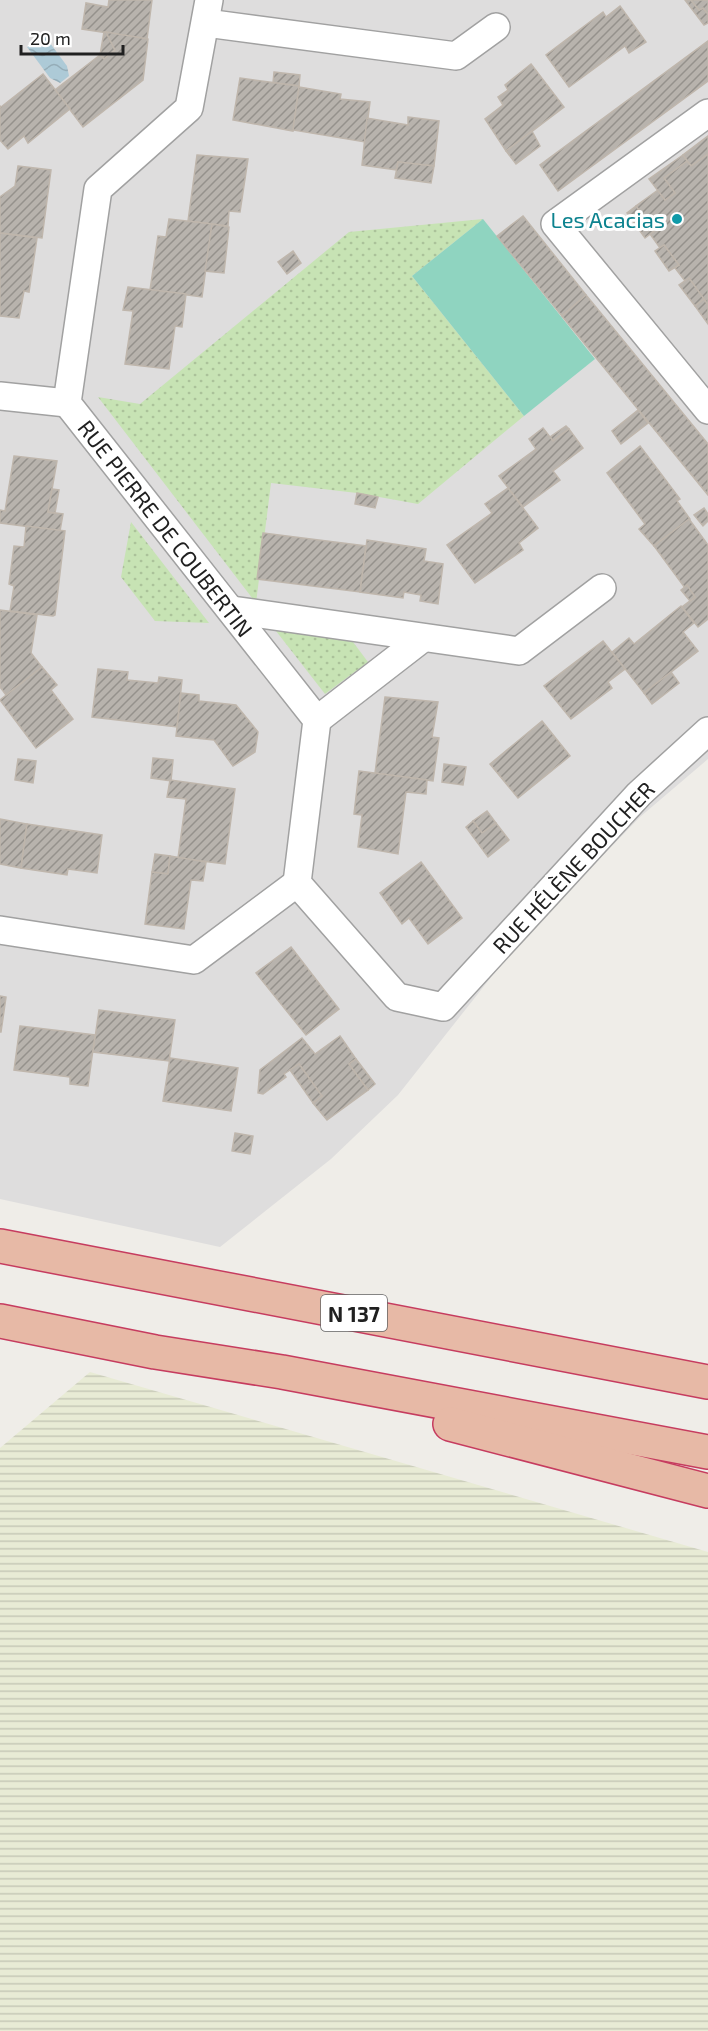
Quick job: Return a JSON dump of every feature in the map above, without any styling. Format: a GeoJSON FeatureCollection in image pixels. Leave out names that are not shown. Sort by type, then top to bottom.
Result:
{"type":"FeatureCollection","features":[{"type":"Feature","properties":{"kind":"highway","name":"N 137"},"geometry":{"type":"LineString","coordinates":[[0,1246],[708,1382]]}},
{"type":"Feature","properties":{"kind":"highway"},"geometry":{"type":"LineString","coordinates":[[0,1320],[155,1352],[282,1372],[708,1452]]}},
{"type":"Feature","properties":{"kind":"highway"},"geometry":{"type":"LineString","coordinates":[[282,1372],[408,1413],[708,1491]]}},
{"type":"Feature","properties":{"kind":"street"},"geometry":{"type":"LineString","coordinates":[[207,11],[456,56],[496,27]]}},
{"type":"Feature","properties":{"kind":"street","name":"RUE PIERRE DE COUBERTIN"},"geometry":{"type":"LineString","coordinates":[[207,11],[189,108],[98,189],[67,403],[317,720]]}},
{"type":"Feature","properties":{"kind":"street"},"geometry":{"type":"LineString","coordinates":[[708,113],[555,224],[708,410]]}},
{"type":"Feature","properties":{"kind":"street"},"geometry":{"type":"LineString","coordinates":[[0,396],[67,403]]}},
{"type":"Feature","properties":{"kind":"street"},"geometry":{"type":"LineString","coordinates":[[231,610],[519,651],[602,588]]}},
{"type":"Feature","properties":{"kind":"street"},"geometry":{"type":"LineString","coordinates":[[0,930],[194,960],[297,884],[317,720],[423,638]]}},
{"type":"Feature","properties":{"kind":"street","name":"RUE HÉLÈNE BOUCHER"},"geometry":{"type":"LineString","coordinates":[[297,884],[397,997],[443,1007],[639,794],[708,731]]}},
{"type":"Feature","properties":{"kind":"shaded area"},"geometry":{"type":"Polygon","coordinates":[[[0,0],[708,0],[708,759],[640,817],[518,943],[398,1095],[331,1159],[220,1247],[0,1199],[0,0]]]}},
{"type":"Feature","properties":{"kind":"green space"},"geometry":{"type":"Polygon","coordinates":[[[483,219],[412,276],[524,416],[418,504],[357,493],[271,483],[256,603],[98,397],[140,404],[349,232],[483,219]]]}},
{"type":"Feature","properties":{"kind":"green space"},"geometry":{"type":"Polygon","coordinates":[[[483,219],[595,359],[524,416],[412,276],[483,219]]]}},
{"type":"Feature","properties":{"kind":"green space"},"geometry":{"type":"Polygon","coordinates":[[[131,522],[209,623],[155,621],[121,577],[131,522]]]}},
{"type":"Feature","properties":{"kind":"green space"},"geometry":{"type":"Polygon","coordinates":[[[276,631],[350,638],[368,662],[325,694],[276,631]]]}},
{"type":"Feature","properties":{"kind":"green space"},"geometry":{"type":"Polygon","coordinates":[[[90,1372],[708,1552],[708,2031],[0,2031],[0,1448],[90,1372]]]}},
{"type":"Feature","properties":{"kind":"water"},"geometry":{"type":"Polygon","coordinates":[[[44,35],[67,66],[69,76],[60,83],[50,78],[27,47],[44,35]]]}},
{"type":"Feature","properties":{"kind":"building"},"geometry":{"type":"Polygon","coordinates":[[[109,0],[152,0],[147,39],[82,29],[86,3],[108,7],[109,0]]]}},
{"type":"Feature","properties":{"kind":"building"},"geometry":{"type":"Polygon","coordinates":[[[685,0],[691,0],[699,10],[703,8],[708,14],[708,23],[704,25],[685,0]]]}},
{"type":"Feature","properties":{"kind":"building"},"geometry":{"type":"Polygon","coordinates":[[[691,0],[708,0],[708,14],[703,8],[699,10],[691,0]]]}},
{"type":"Feature","properties":{"kind":"building"},"geometry":{"type":"Polygon","coordinates":[[[620,6],[646,42],[629,53],[625,46],[569,87],[546,55],[603,12],[606,17],[620,6]]]}},
{"type":"Feature","properties":{"kind":"building"},"geometry":{"type":"Polygon","coordinates":[[[104,32],[115,50],[104,59],[100,55],[104,32]]]}},
{"type":"Feature","properties":{"kind":"building"},"geometry":{"type":"Polygon","coordinates":[[[106,32],[148,39],[143,80],[83,127],[55,90],[100,55],[104,59],[115,50],[106,32]]]}},
{"type":"Feature","properties":{"kind":"building"},"geometry":{"type":"Polygon","coordinates":[[[708,41],[708,81],[558,191],[540,165],[708,41]]]}},
{"type":"Feature","properties":{"kind":"building"},"geometry":{"type":"Polygon","coordinates":[[[531,64],[564,107],[506,151],[485,119],[503,105],[498,97],[508,90],[505,85],[531,64]]]}},
{"type":"Feature","properties":{"kind":"building"},"geometry":{"type":"Polygon","coordinates":[[[274,72],[300,75],[299,86],[273,83],[274,72]]]}},
{"type":"Feature","properties":{"kind":"building"},"geometry":{"type":"Polygon","coordinates":[[[43,74],[70,109],[28,143],[24,136],[8,149],[0,140],[0,106],[43,74]]]}},
{"type":"Feature","properties":{"kind":"building"},"geometry":{"type":"Polygon","coordinates":[[[240,78],[299,86],[293,131],[233,120],[240,78]]]}},
{"type":"Feature","properties":{"kind":"building"},"geometry":{"type":"Polygon","coordinates":[[[299,87],[341,94],[340,99],[370,102],[365,142],[293,130],[299,87]]]}},
{"type":"Feature","properties":{"kind":"building"},"geometry":{"type":"Polygon","coordinates":[[[408,117],[439,121],[434,166],[398,162],[396,170],[362,165],[367,118],[408,125],[408,117]]]}},
{"type":"Feature","properties":{"kind":"building"},"geometry":{"type":"Polygon","coordinates":[[[532,131],[540,146],[516,164],[506,151],[532,131]]]}},
{"type":"Feature","properties":{"kind":"building"},"geometry":{"type":"Polygon","coordinates":[[[708,136],[708,154],[691,166],[683,155],[708,136]]]}},
{"type":"Feature","properties":{"kind":"building","name":"Les Acacias"},"geometry":{"type":"Polygon","coordinates":[[[708,154],[708,305],[689,278],[685,281],[675,268],[679,265],[664,245],[660,248],[650,234],[654,231],[636,206],[658,190],[665,200],[675,193],[664,178],[687,161],[691,166],[708,154]]]}},
{"type":"Feature","properties":{"kind":"building"},"geometry":{"type":"Polygon","coordinates":[[[197,155],[248,159],[240,212],[229,211],[228,226],[188,221],[197,155]]]}},
{"type":"Feature","properties":{"kind":"building"},"geometry":{"type":"Polygon","coordinates":[[[683,155],[687,161],[664,178],[675,193],[665,200],[649,179],[683,155]]]}},
{"type":"Feature","properties":{"kind":"building"},"geometry":{"type":"Polygon","coordinates":[[[398,162],[434,166],[431,183],[395,178],[398,162]]]}},
{"type":"Feature","properties":{"kind":"building"},"geometry":{"type":"Polygon","coordinates":[[[18,166],[51,170],[42,238],[0,233],[0,197],[15,186],[18,166]]]}},
{"type":"Feature","properties":{"kind":"building"},"geometry":{"type":"Polygon","coordinates":[[[636,206],[654,231],[645,238],[627,213],[636,206]]]}},
{"type":"Feature","properties":{"kind":"building"},"geometry":{"type":"Polygon","coordinates":[[[523,216],[586,295],[562,316],[497,236],[523,216]]]}},
{"type":"Feature","properties":{"kind":"building"},"geometry":{"type":"Polygon","coordinates":[[[169,219],[212,224],[202,297],[150,290],[158,236],[166,237],[169,219]]]}},
{"type":"Feature","properties":{"kind":"building"},"geometry":{"type":"Polygon","coordinates":[[[212,224],[229,227],[224,273],[205,271],[212,224]]]}},
{"type":"Feature","properties":{"kind":"building"},"geometry":{"type":"Polygon","coordinates":[[[0,233],[37,238],[29,292],[24,291],[19,318],[0,316],[0,233]]]}},
{"type":"Feature","properties":{"kind":"building"},"geometry":{"type":"Polygon","coordinates":[[[664,245],[679,265],[669,271],[655,251],[664,245]]]}},
{"type":"Feature","properties":{"kind":"building"},"geometry":{"type":"Polygon","coordinates":[[[293,251],[301,263],[287,274],[278,262],[293,251]]]}},
{"type":"Feature","properties":{"kind":"building"},"geometry":{"type":"Polygon","coordinates":[[[689,278],[704,299],[695,306],[679,285],[689,278]]]}},
{"type":"Feature","properties":{"kind":"building"},"geometry":{"type":"Polygon","coordinates":[[[128,287],[186,294],[182,327],[175,326],[169,369],[125,364],[133,311],[123,310],[128,287]]]}},
{"type":"Feature","properties":{"kind":"building"},"geometry":{"type":"Polygon","coordinates":[[[586,295],[708,444],[708,495],[562,316],[586,295]]]}},
{"type":"Feature","properties":{"kind":"building"},"geometry":{"type":"Polygon","coordinates":[[[704,299],[708,305],[708,324],[695,306],[704,299]]]}},
{"type":"Feature","properties":{"kind":"building"},"geometry":{"type":"Polygon","coordinates":[[[638,410],[648,423],[621,444],[612,431],[638,410]]]}},
{"type":"Feature","properties":{"kind":"building"},"geometry":{"type":"Polygon","coordinates":[[[566,426],[569,429],[553,441],[550,437],[566,426]]]}},
{"type":"Feature","properties":{"kind":"building"},"geometry":{"type":"Polygon","coordinates":[[[543,428],[553,441],[569,429],[583,448],[553,471],[560,480],[523,507],[499,476],[536,449],[529,439],[543,428]]]}},
{"type":"Feature","properties":{"kind":"building"},"geometry":{"type":"Polygon","coordinates":[[[640,446],[680,499],[677,501],[690,519],[654,546],[639,529],[645,524],[607,473],[640,446]]]}},
{"type":"Feature","properties":{"kind":"building"},"geometry":{"type":"Polygon","coordinates":[[[14,456],[57,461],[48,512],[63,514],[60,531],[0,523],[0,510],[5,511],[14,456]]]}},
{"type":"Feature","properties":{"kind":"building"},"geometry":{"type":"Polygon","coordinates":[[[508,488],[538,528],[519,543],[523,550],[475,583],[447,545],[492,513],[485,504],[508,488]]]}},
{"type":"Feature","properties":{"kind":"building"},"geometry":{"type":"Polygon","coordinates":[[[52,489],[59,490],[55,513],[48,512],[52,489]]]}},
{"type":"Feature","properties":{"kind":"building"},"geometry":{"type":"Polygon","coordinates":[[[357,493],[378,497],[375,508],[355,504],[357,493]]]}},
{"type":"Feature","properties":{"kind":"building"},"geometry":{"type":"Polygon","coordinates":[[[704,508],[708,514],[708,521],[703,526],[694,515],[704,508]]]}},
{"type":"Feature","properties":{"kind":"building"},"geometry":{"type":"Polygon","coordinates":[[[689,519],[708,545],[708,619],[698,627],[682,607],[695,597],[687,585],[685,588],[654,546],[689,519]]]}},
{"type":"Feature","properties":{"kind":"building"},"geometry":{"type":"Polygon","coordinates":[[[26,526],[65,531],[55,615],[53,616],[10,611],[14,586],[9,584],[14,546],[24,547],[26,526]]]}},
{"type":"Feature","properties":{"kind":"building"},"geometry":{"type":"Polygon","coordinates":[[[263,533],[366,546],[360,592],[257,579],[263,533]]]}},
{"type":"Feature","properties":{"kind":"building"},"geometry":{"type":"Polygon","coordinates":[[[367,540],[426,549],[424,561],[443,564],[438,604],[420,601],[421,595],[404,592],[403,598],[360,592],[367,540]]]}},
{"type":"Feature","properties":{"kind":"building"},"geometry":{"type":"Polygon","coordinates":[[[687,585],[695,597],[690,601],[681,590],[687,585]]]}},
{"type":"Feature","properties":{"kind":"building"},"geometry":{"type":"Polygon","coordinates":[[[681,606],[694,623],[683,632],[698,651],[644,693],[612,652],[629,638],[634,644],[681,606]]]}},
{"type":"Feature","properties":{"kind":"building"},"geometry":{"type":"Polygon","coordinates":[[[0,610],[37,615],[31,653],[42,667],[6,695],[0,687],[0,610]]]}},
{"type":"Feature","properties":{"kind":"building"},"geometry":{"type":"Polygon","coordinates":[[[603,641],[625,669],[608,682],[612,688],[571,719],[544,686],[603,641]]]}},
{"type":"Feature","properties":{"kind":"building"},"geometry":{"type":"Polygon","coordinates":[[[42,667],[57,685],[51,690],[73,719],[36,748],[0,700],[42,667]]]}},
{"type":"Feature","properties":{"kind":"building"},"geometry":{"type":"Polygon","coordinates":[[[98,669],[128,672],[127,680],[158,683],[159,677],[182,680],[177,727],[92,717],[98,669]]]}},
{"type":"Feature","properties":{"kind":"building"},"geometry":{"type":"Polygon","coordinates":[[[671,672],[679,683],[652,704],[644,693],[671,672]]]}},
{"type":"Feature","properties":{"kind":"building"},"geometry":{"type":"Polygon","coordinates":[[[181,693],[199,695],[199,701],[236,705],[258,732],[255,752],[233,766],[214,740],[176,736],[181,693]]]}},
{"type":"Feature","properties":{"kind":"building"},"geometry":{"type":"Polygon","coordinates":[[[385,697],[438,702],[432,737],[439,738],[433,781],[375,773],[385,697]]]}},
{"type":"Feature","properties":{"kind":"building"},"geometry":{"type":"Polygon","coordinates":[[[542,721],[570,756],[518,798],[490,764],[542,721]]]}},
{"type":"Feature","properties":{"kind":"building"},"geometry":{"type":"Polygon","coordinates":[[[153,758],[173,760],[171,781],[151,778],[153,758]]]}},
{"type":"Feature","properties":{"kind":"building"},"geometry":{"type":"Polygon","coordinates":[[[18,759],[36,761],[33,783],[15,780],[18,759]]]}},
{"type":"Feature","properties":{"kind":"building"},"geometry":{"type":"Polygon","coordinates":[[[444,764],[466,767],[463,785],[442,782],[444,764]]]}},
{"type":"Feature","properties":{"kind":"building"},"geometry":{"type":"Polygon","coordinates":[[[359,771],[427,780],[426,794],[406,792],[398,854],[358,847],[362,815],[354,814],[359,771]]]}},
{"type":"Feature","properties":{"kind":"building"},"geometry":{"type":"Polygon","coordinates":[[[170,780],[235,789],[225,864],[178,858],[186,799],[167,797],[170,780]]]}},
{"type":"Feature","properties":{"kind":"building"},"geometry":{"type":"Polygon","coordinates":[[[487,811],[496,823],[482,833],[473,821],[487,811]]]}},
{"type":"Feature","properties":{"kind":"building"},"geometry":{"type":"Polygon","coordinates":[[[0,819],[27,824],[21,868],[0,864],[0,819]]]}},
{"type":"Feature","properties":{"kind":"building"},"geometry":{"type":"Polygon","coordinates":[[[473,821],[482,833],[496,823],[509,840],[488,857],[466,827],[473,821]]]}},
{"type":"Feature","properties":{"kind":"building"},"geometry":{"type":"Polygon","coordinates":[[[27,824],[102,835],[97,873],[68,869],[67,875],[21,868],[27,824]]]}},
{"type":"Feature","properties":{"kind":"building"},"geometry":{"type":"Polygon","coordinates":[[[155,854],[170,856],[168,874],[152,872],[155,854]]]}},
{"type":"Feature","properties":{"kind":"building"},"geometry":{"type":"Polygon","coordinates":[[[170,856],[206,862],[203,881],[191,880],[184,929],[145,924],[152,872],[168,874],[170,856]]]}},
{"type":"Feature","properties":{"kind":"building"},"geometry":{"type":"Polygon","coordinates":[[[421,862],[462,918],[428,944],[409,918],[402,924],[380,893],[421,862]]]}},
{"type":"Feature","properties":{"kind":"building"},"geometry":{"type":"Polygon","coordinates":[[[291,947],[339,1009],[306,1035],[256,973],[291,947]]]}},
{"type":"Feature","properties":{"kind":"building"},"geometry":{"type":"Polygon","coordinates":[[[0,996],[6,997],[1,1032],[0,1032],[0,996]]]}},
{"type":"Feature","properties":{"kind":"building"},"geometry":{"type":"Polygon","coordinates":[[[99,1010],[175,1020],[169,1061],[93,1052],[99,1010]]]}},
{"type":"Feature","properties":{"kind":"building"},"geometry":{"type":"Polygon","coordinates":[[[20,1026],[95,1035],[88,1086],[70,1084],[70,1077],[14,1070],[20,1026]]]}},
{"type":"Feature","properties":{"kind":"building"},"geometry":{"type":"Polygon","coordinates":[[[340,1036],[356,1059],[349,1064],[368,1090],[327,1120],[313,1103],[322,1096],[299,1064],[284,1074],[286,1077],[263,1094],[258,1093],[260,1070],[302,1038],[315,1054],[340,1036]]]}},
{"type":"Feature","properties":{"kind":"building"},"geometry":{"type":"Polygon","coordinates":[[[170,1058],[238,1068],[231,1111],[163,1101],[170,1058]]]}},
{"type":"Feature","properties":{"kind":"building"},"geometry":{"type":"Polygon","coordinates":[[[356,1059],[375,1084],[368,1090],[349,1064],[356,1059]]]}},
{"type":"Feature","properties":{"kind":"building"},"geometry":{"type":"Polygon","coordinates":[[[299,1064],[322,1096],[313,1103],[290,1070],[299,1064]]]}},
{"type":"Feature","properties":{"kind":"building"},"geometry":{"type":"Polygon","coordinates":[[[235,1133],[253,1136],[250,1154],[232,1151],[235,1133]]]}},
{"type":"Feature","properties":{"kind":"place","name":"Les Acacias"},"geometry":{"type":"Point","coordinates":[677,219]}}]}
